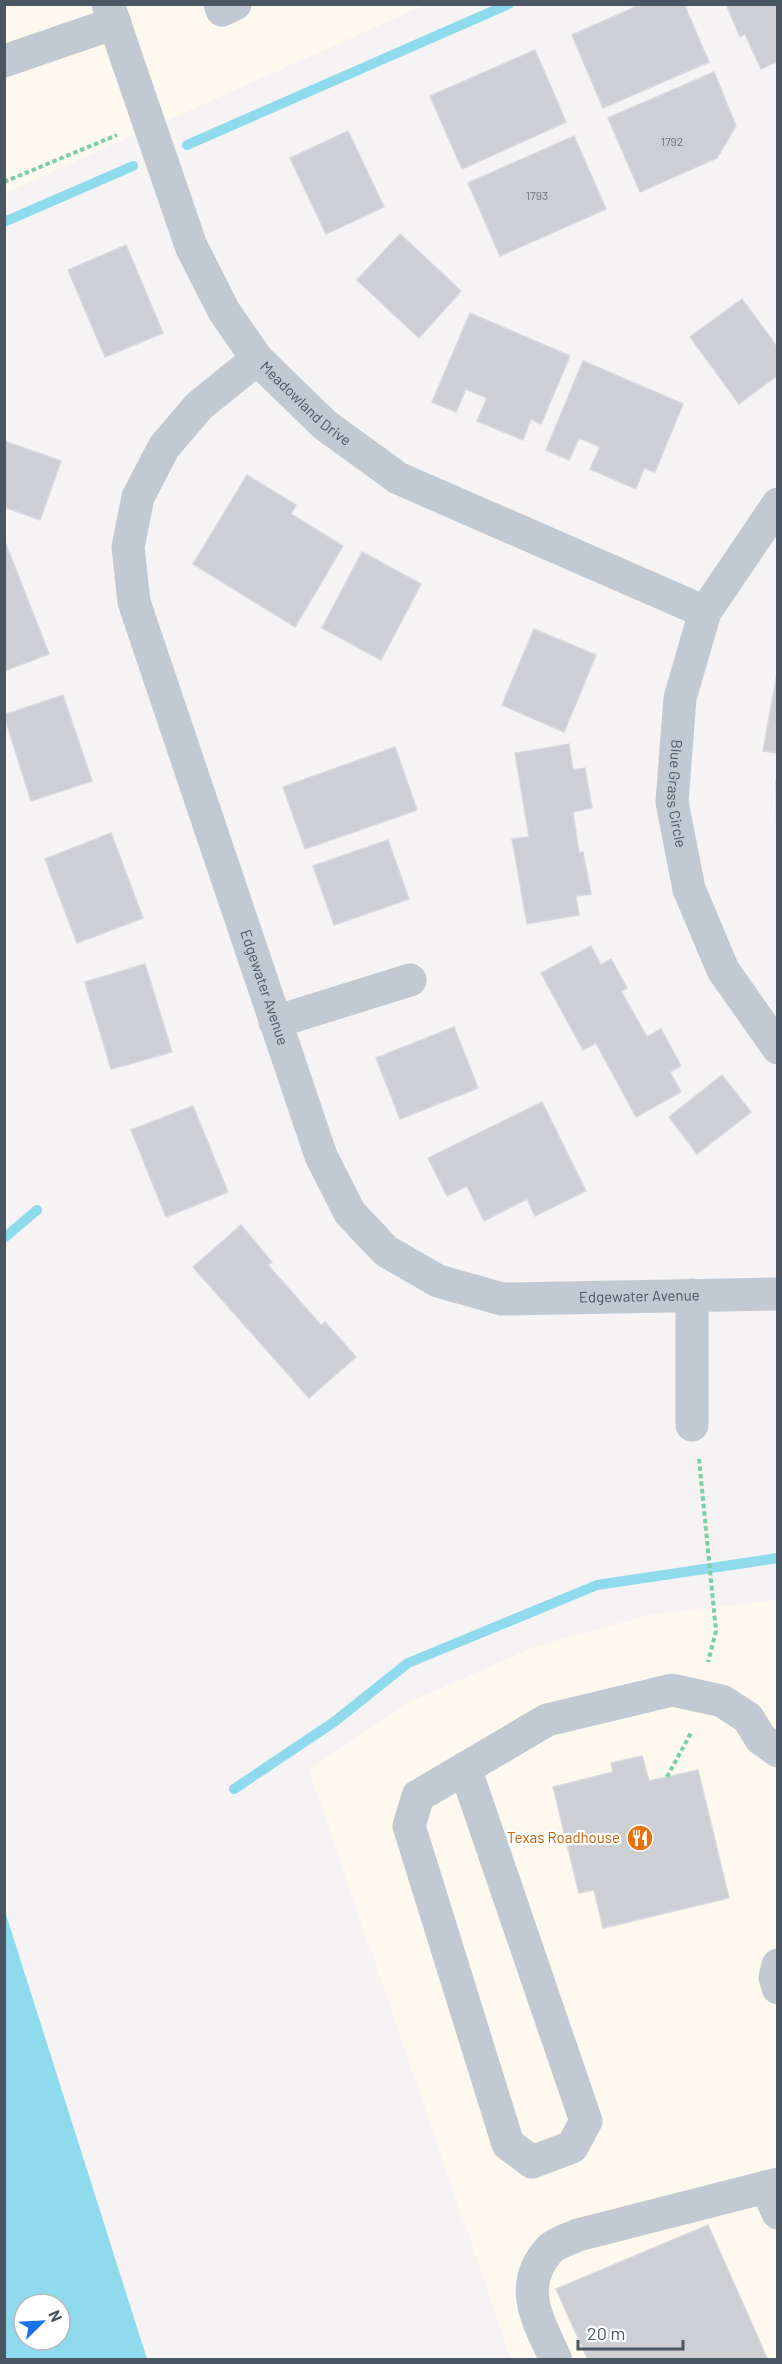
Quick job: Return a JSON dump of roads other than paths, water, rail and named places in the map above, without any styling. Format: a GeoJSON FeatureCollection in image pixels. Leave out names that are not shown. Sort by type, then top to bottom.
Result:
{"type":"FeatureCollection","features":[{"type":"Feature","properties":{"kind":"street"},"geometry":{"type":"LineString","coordinates":[[220,4],[222,10],[235,4]]}},
{"type":"Feature","properties":{"kind":"street"},"geometry":{"type":"LineString","coordinates":[[5,59],[112,14]]}},
{"type":"Feature","properties":{"kind":"street","name":"Meadowland Drive"},"geometry":{"type":"LineString","coordinates":[[112,14],[191,246],[224,311],[257,359],[325,425],[398,478],[705,612]]}},
{"type":"Feature","properties":{"kind":"street","name":"Edgewater Avenue"},"geometry":{"type":"LineString","coordinates":[[257,359],[198,406],[164,447],[138,497],[129,547],[134,602],[321,1156],[350,1213],[386,1251],[438,1281],[502,1299],[777,1294]]}},
{"type":"Feature","properties":{"kind":"street","name":"Blue Grass Circle"},"geometry":{"type":"LineString","coordinates":[[775,1040],[723,970],[689,890],[672,802],[680,698],[705,612],[777,504]]}},
{"type":"Feature","properties":{"kind":"street"},"geometry":{"type":"LineString","coordinates":[[275,1022],[410,980]]}},
{"type":"Feature","properties":{"kind":"street"},"geometry":{"type":"LineString","coordinates":[[692,1295],[696,1437]]}},
{"type":"Feature","properties":{"kind":"street"},"geometry":{"type":"LineString","coordinates":[[465,1768],[586,2121],[572,2146],[532,2162],[508,2144],[409,1826],[418,1796],[465,1768],[547,1720],[672,1690],[722,1701],[748,1718],[761,1738],[777,1751]]}},
{"type":"Feature","properties":{"kind":"street"},"geometry":{"type":"LineString","coordinates":[[777,1965],[775,1977],[777,1988]]}},
{"type":"Feature","properties":{"kind":"street"},"geometry":{"type":"LineString","coordinates":[[555,2360],[533,2308],[531,2278],[550,2249],[578,2235],[774,2194]]}},
{"type":"Feature","properties":{"kind":"water"},"geometry":{"type":"Polygon","coordinates":[[[4,1908],[147,2359],[5,2359],[4,1908]]]}},
{"type":"Feature","properties":{"kind":"waterway"},"geometry":{"type":"LineString","coordinates":[[187,145],[509,4]]}},
{"type":"Feature","properties":{"kind":"waterway"},"geometry":{"type":"LineString","coordinates":[[4,222],[133,166]]}},
{"type":"Feature","properties":{"kind":"waterway"},"geometry":{"type":"LineString","coordinates":[[4,1238],[37,1210]]}},
{"type":"Feature","properties":{"kind":"waterway"},"geometry":{"type":"LineString","coordinates":[[234,1789],[334,1722],[408,1663],[597,1585],[778,1558]]}},
{"type":"Feature","properties":{"kind":"place","name":"Texas Roadhouse"},"geometry":{"type":"Point","coordinates":[640,1838]}}]}
